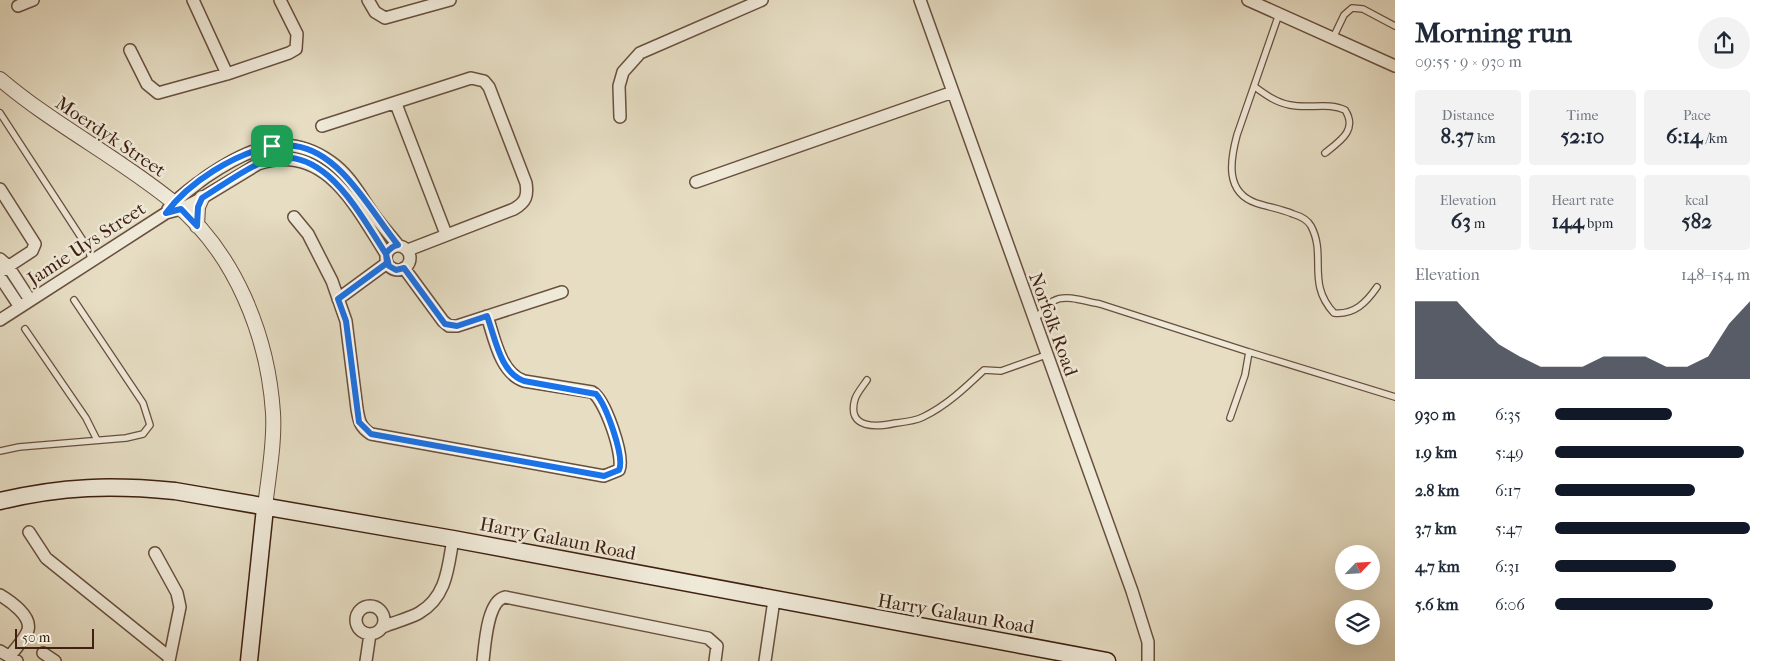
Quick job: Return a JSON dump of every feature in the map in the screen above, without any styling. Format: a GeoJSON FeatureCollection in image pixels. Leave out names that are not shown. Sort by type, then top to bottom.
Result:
{"type":"FeatureCollection","features":[{"type":"Feature","properties":{"kind":"main road","name":"Harry Galaun Road"},"geometry":{"type":"LineString","coordinates":[[0,501],[39,492],[87,487],[130,487],[176,491],[265,508],[453,539],[1106,661]]}},
{"type":"Feature","properties":{"kind":"main road"},"geometry":{"type":"LineString","coordinates":[[249,661],[265,508]]}},
{"type":"Feature","properties":{"kind":"street"},"geometry":{"type":"LineString","coordinates":[[18,6],[33,0]]}},
{"type":"Feature","properties":{"kind":"street"},"geometry":{"type":"LineString","coordinates":[[193,0],[227,74]]}},
{"type":"Feature","properties":{"kind":"street"},"geometry":{"type":"LineString","coordinates":[[130,50],[147,84],[158,93],[227,74],[296,49],[297,34],[280,0]]}},
{"type":"Feature","properties":{"kind":"street"},"geometry":{"type":"LineString","coordinates":[[368,0],[375,12],[385,18],[450,0]]}},
{"type":"Feature","properties":{"kind":"street"},"geometry":{"type":"LineString","coordinates":[[620,117],[619,86],[623,72],[640,53],[762,0]]}},
{"type":"Feature","properties":{"kind":"street"},"geometry":{"type":"LineString","coordinates":[[1248,0],[1395,66]]}},
{"type":"Feature","properties":{"kind":"street","name":"Norfolk Road"},"geometry":{"type":"LineString","coordinates":[[924,1],[953,92],[1146,633],[1148,661]]}},
{"type":"Feature","properties":{"kind":"street"},"geometry":{"type":"LineString","coordinates":[[322,126],[396,104],[471,78],[484,81],[489,87],[526,183],[528,193],[522,204],[446,234],[403,248],[390,248],[387,258],[338,299]]}},
{"type":"Feature","properties":{"kind":"street","name":"Moerdyk Street"},"geometry":{"type":"LineString","coordinates":[[0,79],[27,102],[132,172],[197,226],[230,269],[248,305],[260,342],[273,414],[265,508]]}},
{"type":"Feature","properties":{"kind":"street"},"geometry":{"type":"LineString","coordinates":[[696,182],[953,92]]}},
{"type":"Feature","properties":{"kind":"street"},"geometry":{"type":"LineString","coordinates":[[396,104],[446,234]]}},
{"type":"Feature","properties":{"kind":"street"},"geometry":{"type":"LineString","coordinates":[[272,146],[297,146],[314,152],[332,162],[345,174],[411,258],[404,268],[396,270],[342,189],[318,167],[301,161],[270,160],[258,164],[202,198],[173,208],[222,167],[254,150],[272,146]]}},
{"type":"Feature","properties":{"kind":"street"},"geometry":{"type":"LineString","coordinates":[[222,167],[230,181]]}},
{"type":"Feature","properties":{"kind":"street"},"geometry":{"type":"LineString","coordinates":[[0,189],[35,244],[32,251],[3,266],[30,300]]}},
{"type":"Feature","properties":{"kind":"street"},"geometry":{"type":"LineString","coordinates":[[197,226],[198,207],[202,198]]}},
{"type":"Feature","properties":{"kind":"street","name":"Jamie Uys Street"},"geometry":{"type":"LineString","coordinates":[[0,320],[173,208]]}},
{"type":"Feature","properties":{"kind":"street"},"geometry":{"type":"LineString","coordinates":[[294,217],[308,234],[346,321],[359,422],[371,434],[604,476],[619,470],[621,460],[604,406],[599,397],[592,392],[515,378],[505,365],[487,316]]}},
{"type":"Feature","properties":{"kind":"street"},"geometry":{"type":"LineString","coordinates":[[404,268],[445,324],[457,326],[562,292]]}},
{"type":"Feature","properties":{"kind":"street"},"geometry":{"type":"LineString","coordinates":[[0,277],[20,307]]}},
{"type":"Feature","properties":{"kind":"street"},"geometry":{"type":"LineString","coordinates":[[29,532],[46,558],[169,659],[180,607],[176,593],[155,553]]}},
{"type":"Feature","properties":{"kind":"street"},"geometry":{"type":"LineString","coordinates":[[370,634],[403,618],[417,614],[436,599],[446,579],[453,539]]}},
{"type":"Feature","properties":{"kind":"street"},"geometry":{"type":"LineString","coordinates":[[0,595],[16,606],[28,624],[26,633],[9,656]]}},
{"type":"Feature","properties":{"kind":"street"},"geometry":{"type":"LineString","coordinates":[[483,661],[492,609],[499,599],[505,597],[710,639],[717,646],[715,661]]}},
{"type":"Feature","properties":{"kind":"street"},"geometry":{"type":"LineString","coordinates":[[765,661],[774,600]]}},
{"type":"Feature","properties":{"kind":"street"},"geometry":{"type":"LineString","coordinates":[[370,634],[359,628],[356,619],[359,611],[371,606],[383,613],[403,618]]}},
{"type":"Feature","properties":{"kind":"street"},"geometry":{"type":"LineString","coordinates":[[383,613],[383,627]]}},
{"type":"Feature","properties":{"kind":"street"},"geometry":{"type":"LineString","coordinates":[[366,661],[370,634]]}},
{"type":"Feature","properties":{"kind":"street"},"geometry":{"type":"LineString","coordinates":[[43,653],[55,661]]}},
{"type":"Feature","properties":{"kind":"lane"},"geometry":{"type":"LineString","coordinates":[[1333,38],[1344,15],[1352,8],[1363,9],[1395,26]]}},
{"type":"Feature","properties":{"kind":"lane"},"geometry":{"type":"LineString","coordinates":[[1279,14],[1237,135],[1232,154],[1233,182],[1239,192],[1247,199],[1293,214],[1308,222],[1316,240],[1318,288],[1326,304],[1334,312],[1345,314],[1355,309],[1367,301],[1377,287]]}},
{"type":"Feature","properties":{"kind":"lane"},"geometry":{"type":"LineString","coordinates":[[1255,87],[1268,96],[1291,105],[1333,107],[1345,110],[1350,122],[1348,132],[1325,153]]}},
{"type":"Feature","properties":{"kind":"lane"},"geometry":{"type":"LineString","coordinates":[[0,113],[86,245],[92,260]]}},
{"type":"Feature","properties":{"kind":"lane"},"geometry":{"type":"LineString","coordinates":[[1034,321],[1049,301],[1056,299],[1075,300],[1109,307],[1395,397]]}},
{"type":"Feature","properties":{"kind":"lane"},"geometry":{"type":"LineString","coordinates":[[0,451],[19,447],[142,434],[150,425],[143,403],[74,300]]}},
{"type":"Feature","properties":{"kind":"lane"},"geometry":{"type":"LineString","coordinates":[[25,329],[86,418],[97,440]]}},
{"type":"Feature","properties":{"kind":"lane"},"geometry":{"type":"LineString","coordinates":[[1230,418],[1245,374],[1249,352]]}},
{"type":"Feature","properties":{"kind":"lane"},"geometry":{"type":"LineString","coordinates":[[867,380],[855,398],[854,409],[859,420],[868,427],[883,426],[921,418],[946,404],[984,370],[1001,371],[1046,354]]}},
{"type":"Feature","properties":{"kind":"route"},"geometry":{"type":"LineString","coordinates":[[272,146],[254,150],[232,160],[188,190],[174,202],[166,213],[181,209],[197,226],[198,207],[202,198],[258,164],[270,160],[284,159],[301,161],[318,167],[342,189],[386,254],[389,266],[396,270],[404,268],[445,324],[457,326],[487,316],[505,365],[515,378],[592,392],[599,397],[604,406],[621,460],[619,470],[604,476],[371,434],[364,430],[359,422],[346,321],[338,299],[387,263],[386,254],[390,248],[398,245],[374,216],[345,174],[332,162],[314,152],[297,146],[272,146]]}}]}
